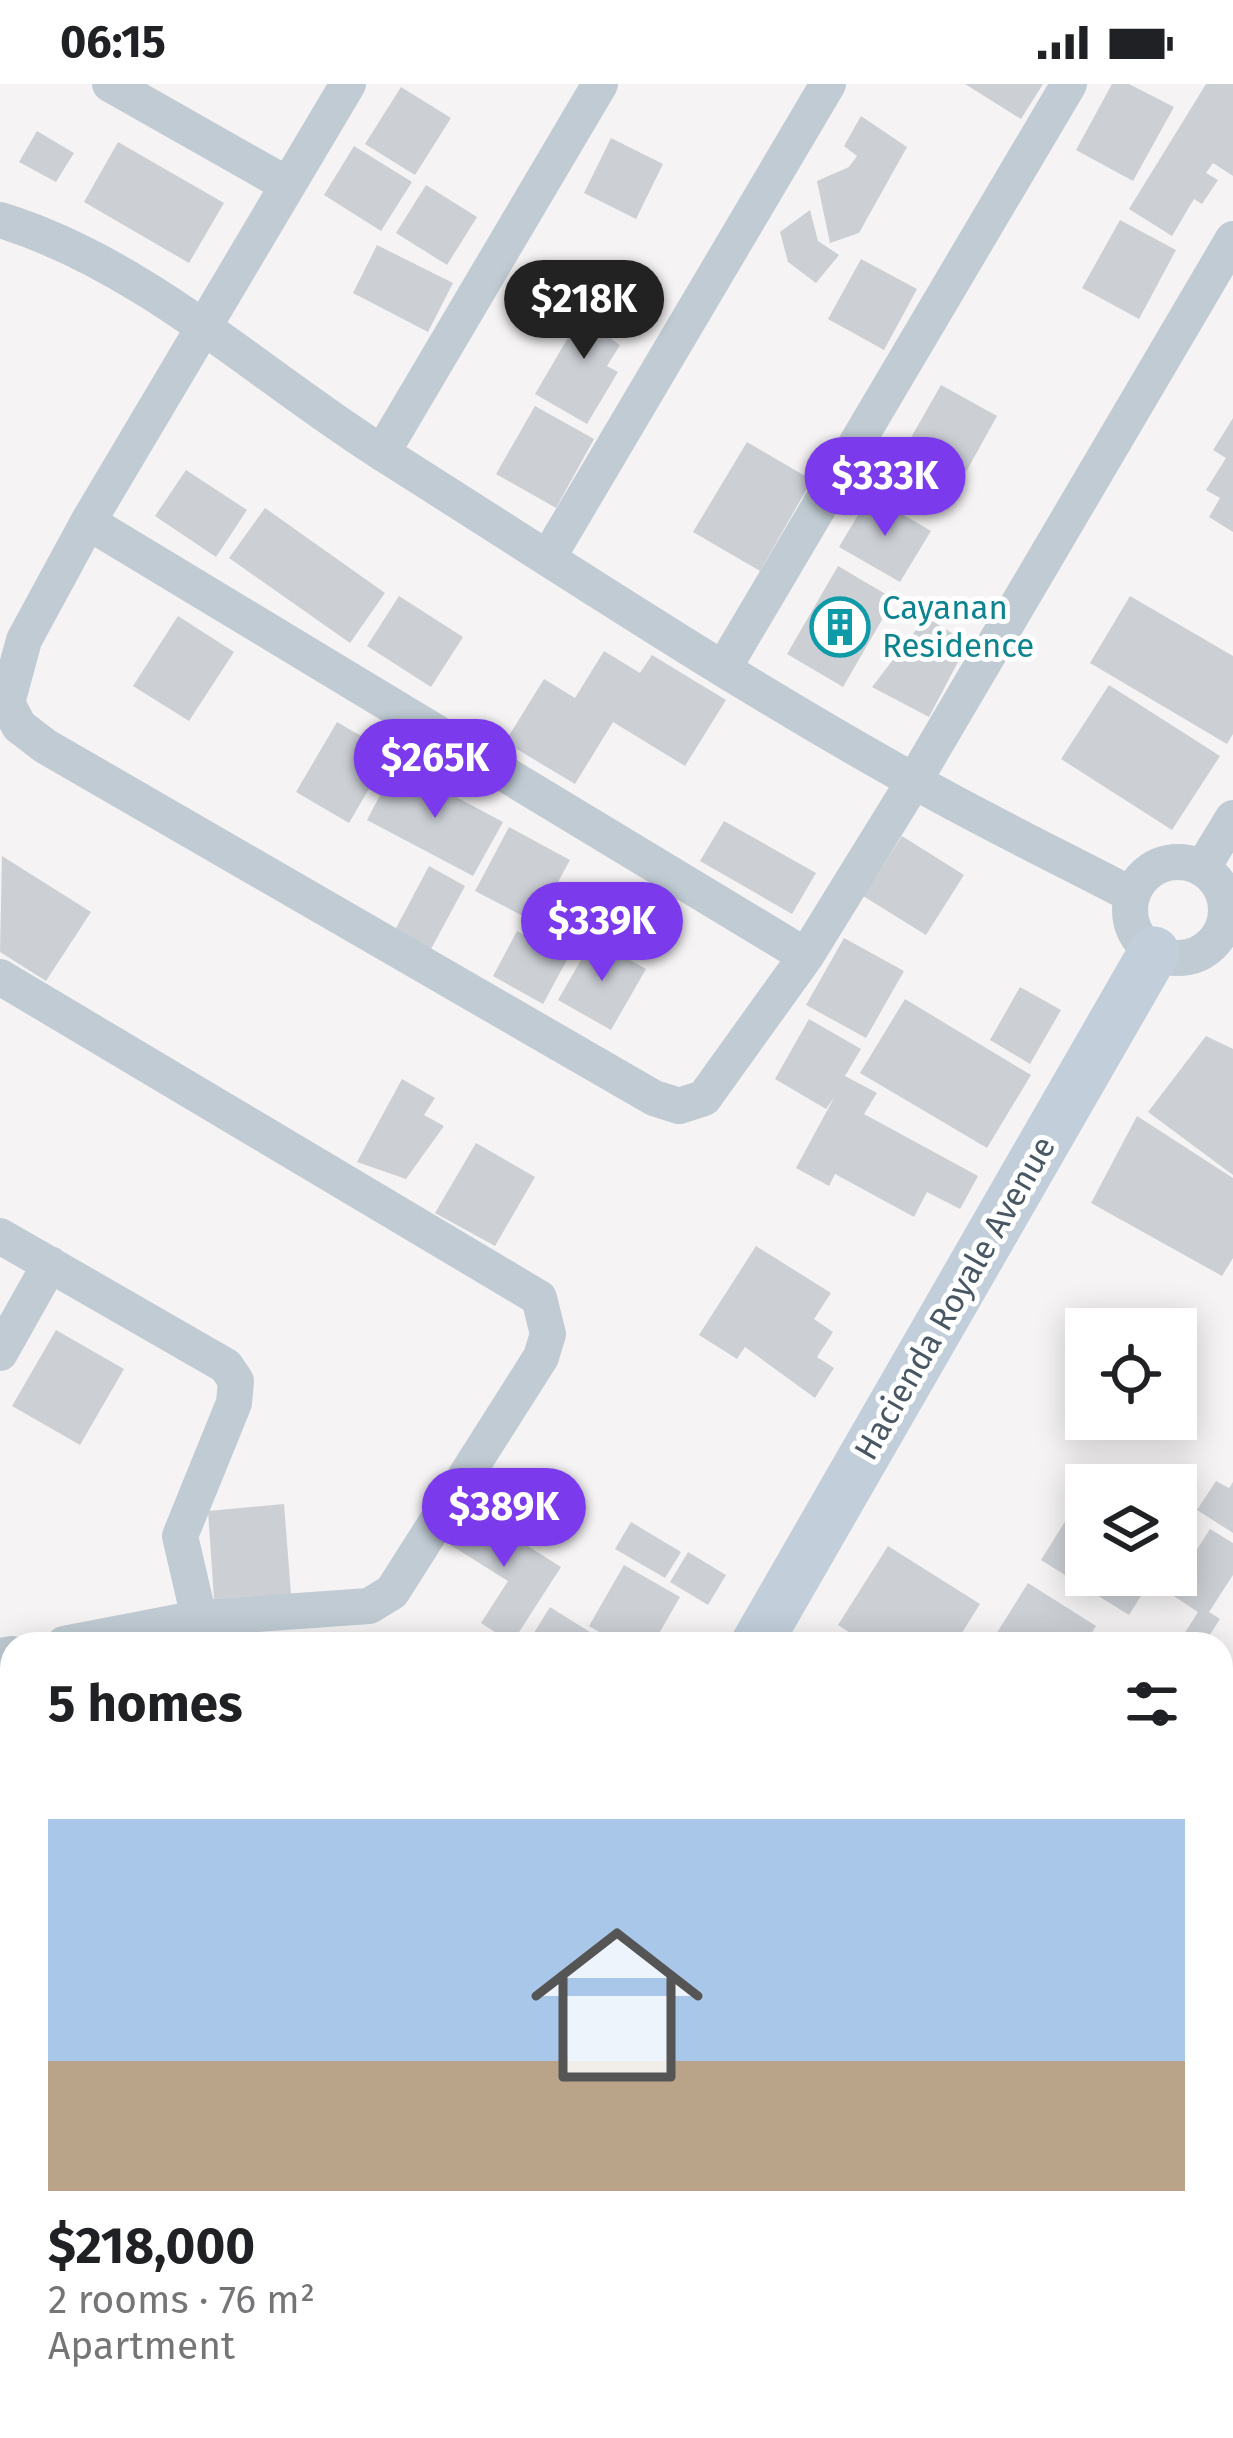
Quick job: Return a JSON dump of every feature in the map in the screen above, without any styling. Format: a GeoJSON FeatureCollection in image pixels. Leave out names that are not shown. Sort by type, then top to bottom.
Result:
{"type":"FeatureCollection","features":[{"type":"Feature","properties":{"kind":"street"},"geometry":{"type":"LineString","coordinates":[[110,84],[288,185]]}},
{"type":"Feature","properties":{"kind":"street"},"geometry":{"type":"LineString","coordinates":[[348,84],[88,522],[12,633],[7,703],[19,726],[45,746],[654,1098],[679,1106],[704,1098],[806,956],[1229,255]]}},
{"type":"Feature","properties":{"kind":"street"},"geometry":{"type":"LineString","coordinates":[[382,453],[600,84]]}},
{"type":"Feature","properties":{"kind":"street"},"geometry":{"type":"LineString","coordinates":[[549,556],[828,84]]}},
{"type":"Feature","properties":{"kind":"street"},"geometry":{"type":"LineString","coordinates":[[723,669],[1069,84]]}},
{"type":"Feature","properties":{"kind":"street"},"geometry":{"type":"LineString","coordinates":[[0,220],[53,236],[201,326],[382,453],[723,669],[914,781],[1132,895]]}},
{"type":"Feature","properties":{"kind":"street"},"geometry":{"type":"LineString","coordinates":[[88,522],[806,956]]}},
{"type":"Feature","properties":{"kind":"street"},"geometry":{"type":"LineString","coordinates":[[1203,867],[1233,818]]}},
{"type":"Feature","properties":{"kind":"street"},"geometry":{"type":"LineString","coordinates":[[1182,861],[1203,867],[1219,884],[1227,906],[1228,933],[1194,956],[1154,952],[1138,938],[1130,917],[1132,895],[1143,877],[1161,865],[1182,861]]}},
{"type":"Feature","properties":{"kind":"street","name":"Hacienda Royale Avenue"},"geometry":{"type":"LineString","coordinates":[[763,1632],[1154,952]]}},
{"type":"Feature","properties":{"kind":"street"},"geometry":{"type":"LineString","coordinates":[[0,977],[539,1298],[548,1334],[541,1357],[392,1592],[369,1606],[199,1618],[126,1632]]}},
{"type":"Feature","properties":{"kind":"street"},"geometry":{"type":"LineString","coordinates":[[0,1236],[226,1366],[236,1381],[234,1403],[180,1536],[199,1618]]}},
{"type":"Feature","properties":{"kind":"street"},"geometry":{"type":"LineString","coordinates":[[0,1353],[50,1264]]}},
{"type":"Feature","properties":{"kind":"building"},"geometry":{"type":"Polygon","coordinates":[[[965,84],[1043,84],[1021,119],[965,84]]]}},
{"type":"Feature","properties":{"kind":"building"},"geometry":{"type":"Polygon","coordinates":[[[1112,84],[1129,84],[1174,107],[1133,181],[1076,150],[1112,84]]]}},
{"type":"Feature","properties":{"kind":"building"},"geometry":{"type":"Polygon","coordinates":[[[1206,84],[1233,84],[1233,176],[1213,163],[1206,173],[1218,180],[1202,204],[1194,199],[1172,236],[1129,209],[1206,84]]]}},
{"type":"Feature","properties":{"kind":"building"},"geometry":{"type":"Polygon","coordinates":[[[401,87],[451,118],[415,175],[365,144],[401,87]]]}},
{"type":"Feature","properties":{"kind":"building"},"geometry":{"type":"Polygon","coordinates":[[[861,116],[907,147],[859,233],[830,243],[817,181],[849,167],[857,156],[844,146],[861,116]]]}},
{"type":"Feature","properties":{"kind":"building"},"geometry":{"type":"Polygon","coordinates":[[[37,131],[74,153],[56,182],[19,162],[37,131]]]}},
{"type":"Feature","properties":{"kind":"building"},"geometry":{"type":"Polygon","coordinates":[[[611,138],[663,164],[636,219],[584,193],[611,138]]]}},
{"type":"Feature","properties":{"kind":"building"},"geometry":{"type":"Polygon","coordinates":[[[118,142],[224,203],[189,263],[84,202],[118,142]]]}},
{"type":"Feature","properties":{"kind":"building"},"geometry":{"type":"Polygon","coordinates":[[[354,146],[412,182],[381,231],[324,195],[354,146]]]}},
{"type":"Feature","properties":{"kind":"building"},"geometry":{"type":"Polygon","coordinates":[[[426,185],[477,217],[447,265],[396,233],[426,185]]]}},
{"type":"Feature","properties":{"kind":"building"},"geometry":{"type":"Polygon","coordinates":[[[810,210],[818,241],[839,255],[816,283],[788,262],[780,232],[810,210]]]}},
{"type":"Feature","properties":{"kind":"building"},"geometry":{"type":"Polygon","coordinates":[[[1120,220],[1176,250],[1139,319],[1082,288],[1120,220]]]}},
{"type":"Feature","properties":{"kind":"building"},"geometry":{"type":"Polygon","coordinates":[[[377,245],[453,283],[428,332],[353,293],[377,245]]]}},
{"type":"Feature","properties":{"kind":"building"},"geometry":{"type":"Polygon","coordinates":[[[861,259],[917,289],[884,350],[828,319],[861,259]]]}},
{"type":"Feature","properties":{"kind":"building"},"geometry":{"type":"Polygon","coordinates":[[[596,290],[617,303],[611,313],[623,319],[611,339],[620,345],[607,366],[618,372],[587,424],[535,394],[596,290]]]}},
{"type":"Feature","properties":{"kind":"building"},"geometry":{"type":"Polygon","coordinates":[[[941,385],[997,416],[962,479],[905,448],[941,385]]]}},
{"type":"Feature","properties":{"kind":"building"},"geometry":{"type":"Polygon","coordinates":[[[535,406],[594,439],[556,508],[496,474],[535,406]]]}},
{"type":"Feature","properties":{"kind":"building"},"geometry":{"type":"Polygon","coordinates":[[[1233,418],[1233,532],[1209,517],[1220,498],[1206,490],[1226,458],[1213,450],[1233,418]]]}},
{"type":"Feature","properties":{"kind":"building"},"geometry":{"type":"Polygon","coordinates":[[[747,442],[812,480],[760,571],[693,532],[747,442]]]}},
{"type":"Feature","properties":{"kind":"building"},"geometry":{"type":"Polygon","coordinates":[[[186,470],[247,510],[216,557],[155,516],[186,470]]]}},
{"type":"Feature","properties":{"kind":"building"},"geometry":{"type":"Polygon","coordinates":[[[870,495],[931,531],[900,582],[839,547],[870,495]]]}},
{"type":"Feature","properties":{"kind":"building"},"geometry":{"type":"Polygon","coordinates":[[[265,508],[385,593],[350,643],[229,558],[265,508]]]}},
{"type":"Feature","properties":{"kind":"building","name":"Cayanan Residence"},"geometry":{"type":"Polygon","coordinates":[[[838,566],[894,599],[843,687],[787,654],[838,566]]]}},
{"type":"Feature","properties":{"kind":"building"},"geometry":{"type":"Polygon","coordinates":[[[399,596],[463,637],[431,687],[367,646],[399,596]]]}},
{"type":"Feature","properties":{"kind":"building"},"geometry":{"type":"Polygon","coordinates":[[[1130,596],[1233,656],[1233,734],[1227,744],[1090,663],[1130,596]]]}},
{"type":"Feature","properties":{"kind":"building"},"geometry":{"type":"Polygon","coordinates":[[[178,616],[234,652],[189,721],[133,686],[178,616]]]}},
{"type":"Feature","properties":{"kind":"building"},"geometry":{"type":"Polygon","coordinates":[[[926,617],[968,643],[929,717],[872,687],[926,617]]]}},
{"type":"Feature","properties":{"kind":"building"},"geometry":{"type":"Polygon","coordinates":[[[604,651],[640,673],[652,655],[726,700],[685,766],[613,722],[575,784],[505,742],[544,679],[575,698],[604,651]]]}},
{"type":"Feature","properties":{"kind":"building"},"geometry":{"type":"Polygon","coordinates":[[[1109,685],[1220,756],[1172,830],[1061,759],[1109,685]]]}},
{"type":"Feature","properties":{"kind":"building"},"geometry":{"type":"Polygon","coordinates":[[[337,722],[390,753],[349,823],[296,792],[337,722]]]}},
{"type":"Feature","properties":{"kind":"building"},"geometry":{"type":"Polygon","coordinates":[[[396,765],[503,822],[473,876],[367,820],[396,765]]]}},
{"type":"Feature","properties":{"kind":"building"},"geometry":{"type":"Polygon","coordinates":[[[724,821],[816,873],[792,914],[700,861],[724,821]]]}},
{"type":"Feature","properties":{"kind":"building"},"geometry":{"type":"Polygon","coordinates":[[[509,827],[570,860],[536,923],[475,891],[509,827]]]}},
{"type":"Feature","properties":{"kind":"building"},"geometry":{"type":"Polygon","coordinates":[[[902,836],[964,875],[926,935],[863,896],[902,836]]]}},
{"type":"Feature","properties":{"kind":"building"},"geometry":{"type":"Polygon","coordinates":[[[2,856],[91,912],[46,981],[0,952],[2,856]]]}},
{"type":"Feature","properties":{"kind":"building"},"geometry":{"type":"Polygon","coordinates":[[[429,866],[465,886],[431,949],[395,930],[429,866]]]}},
{"type":"Feature","properties":{"kind":"building"},"geometry":{"type":"Polygon","coordinates":[[[517,931],[568,958],[543,1004],[493,976],[517,931]]]}},
{"type":"Feature","properties":{"kind":"building"},"geometry":{"type":"Polygon","coordinates":[[[844,938],[904,971],[866,1038],[806,1005],[844,938]]]}},
{"type":"Feature","properties":{"kind":"building"},"geometry":{"type":"Polygon","coordinates":[[[593,939],[646,969],[611,1030],[558,1000],[593,939]]]}},
{"type":"Feature","properties":{"kind":"building"},"geometry":{"type":"Polygon","coordinates":[[[1020,987],[1061,1010],[1030,1064],[990,1040],[1020,987]]]}},
{"type":"Feature","properties":{"kind":"building"},"geometry":{"type":"Polygon","coordinates":[[[905,999],[1031,1075],[987,1148],[860,1073],[905,999]]]}},
{"type":"Feature","properties":{"kind":"building"},"geometry":{"type":"Polygon","coordinates":[[[809,1019],[861,1049],[845,1076],[877,1093],[864,1114],[978,1176],[960,1209],[927,1192],[914,1217],[835,1174],[829,1186],[796,1168],[835,1096],[826,1109],[775,1079],[809,1019]]]}},
{"type":"Feature","properties":{"kind":"building"},"geometry":{"type":"Polygon","coordinates":[[[1206,1036],[1233,1049],[1233,1175],[1148,1112],[1206,1036]]]}},
{"type":"Feature","properties":{"kind":"building"},"geometry":{"type":"Polygon","coordinates":[[[402,1079],[435,1098],[424,1115],[444,1126],[406,1179],[357,1162],[402,1079]]]}},
{"type":"Feature","properties":{"kind":"building"},"geometry":{"type":"Polygon","coordinates":[[[1137,1116],[1233,1178],[1233,1258],[1222,1276],[1091,1203],[1137,1116]]]}},
{"type":"Feature","properties":{"kind":"building"},"geometry":{"type":"Polygon","coordinates":[[[476,1143],[535,1177],[495,1246],[435,1213],[476,1143]]]}},
{"type":"Feature","properties":{"kind":"building"},"geometry":{"type":"Polygon","coordinates":[[[756,1246],[831,1293],[814,1319],[833,1332],[817,1357],[834,1368],[815,1398],[745,1347],[737,1359],[699,1335],[756,1246]]]}},
{"type":"Feature","properties":{"kind":"building"},"geometry":{"type":"Polygon","coordinates":[[[56,1330],[124,1369],[80,1445],[12,1406],[56,1330]]]}},
{"type":"Feature","properties":{"kind":"building"},"geometry":{"type":"Polygon","coordinates":[[[1216,1481],[1229,1488],[1233,1482],[1233,1533],[1197,1510],[1216,1481]]]}},
{"type":"Feature","properties":{"kind":"building"},"geometry":{"type":"Polygon","coordinates":[[[284,1504],[291,1594],[214,1599],[208,1511],[284,1504]]]}},
{"type":"Feature","properties":{"kind":"building"},"geometry":{"type":"Polygon","coordinates":[[[463,1505],[561,1567],[519,1632],[495,1632],[481,1623],[508,1581],[441,1539],[463,1505]]]}},
{"type":"Feature","properties":{"kind":"building"},"geometry":{"type":"Polygon","coordinates":[[[631,1522],[681,1552],[665,1578],[615,1549],[631,1522]]]}},
{"type":"Feature","properties":{"kind":"building"},"geometry":{"type":"Polygon","coordinates":[[[1065,1522],[1065,1575],[1041,1560],[1065,1522]]]}},
{"type":"Feature","properties":{"kind":"building"},"geometry":{"type":"Polygon","coordinates":[[[1210,1529],[1233,1543],[1233,1575],[1209,1612],[1220,1619],[1212,1632],[1185,1632],[1198,1612],[1174,1596],[1197,1596],[1197,1549],[1210,1529]]]}},
{"type":"Feature","properties":{"kind":"building"},"geometry":{"type":"Polygon","coordinates":[[[888,1546],[980,1604],[962,1632],[849,1632],[838,1625],[888,1546]]]}},
{"type":"Feature","properties":{"kind":"building"},"geometry":{"type":"Polygon","coordinates":[[[688,1552],[726,1575],[708,1605],[670,1582],[688,1552]]]}},
{"type":"Feature","properties":{"kind":"building"},"geometry":{"type":"Polygon","coordinates":[[[624,1565],[680,1597],[660,1632],[599,1632],[589,1626],[624,1565]]]}},
{"type":"Feature","properties":{"kind":"building"},"geometry":{"type":"Polygon","coordinates":[[[1028,1583],[1096,1626],[1092,1632],[997,1632],[1028,1583]]]}},
{"type":"Feature","properties":{"kind":"building"},"geometry":{"type":"Polygon","coordinates":[[[1099,1596],[1141,1596],[1129,1615],[1099,1596]]]}},
{"type":"Feature","properties":{"kind":"building"},"geometry":{"type":"Polygon","coordinates":[[[550,1607],[590,1632],[534,1632],[550,1607]]]}},
{"type":"Feature","properties":{"kind":"place","name":"Cayanan Residence"},"geometry":{"type":"Point","coordinates":[840,627]}}]}
